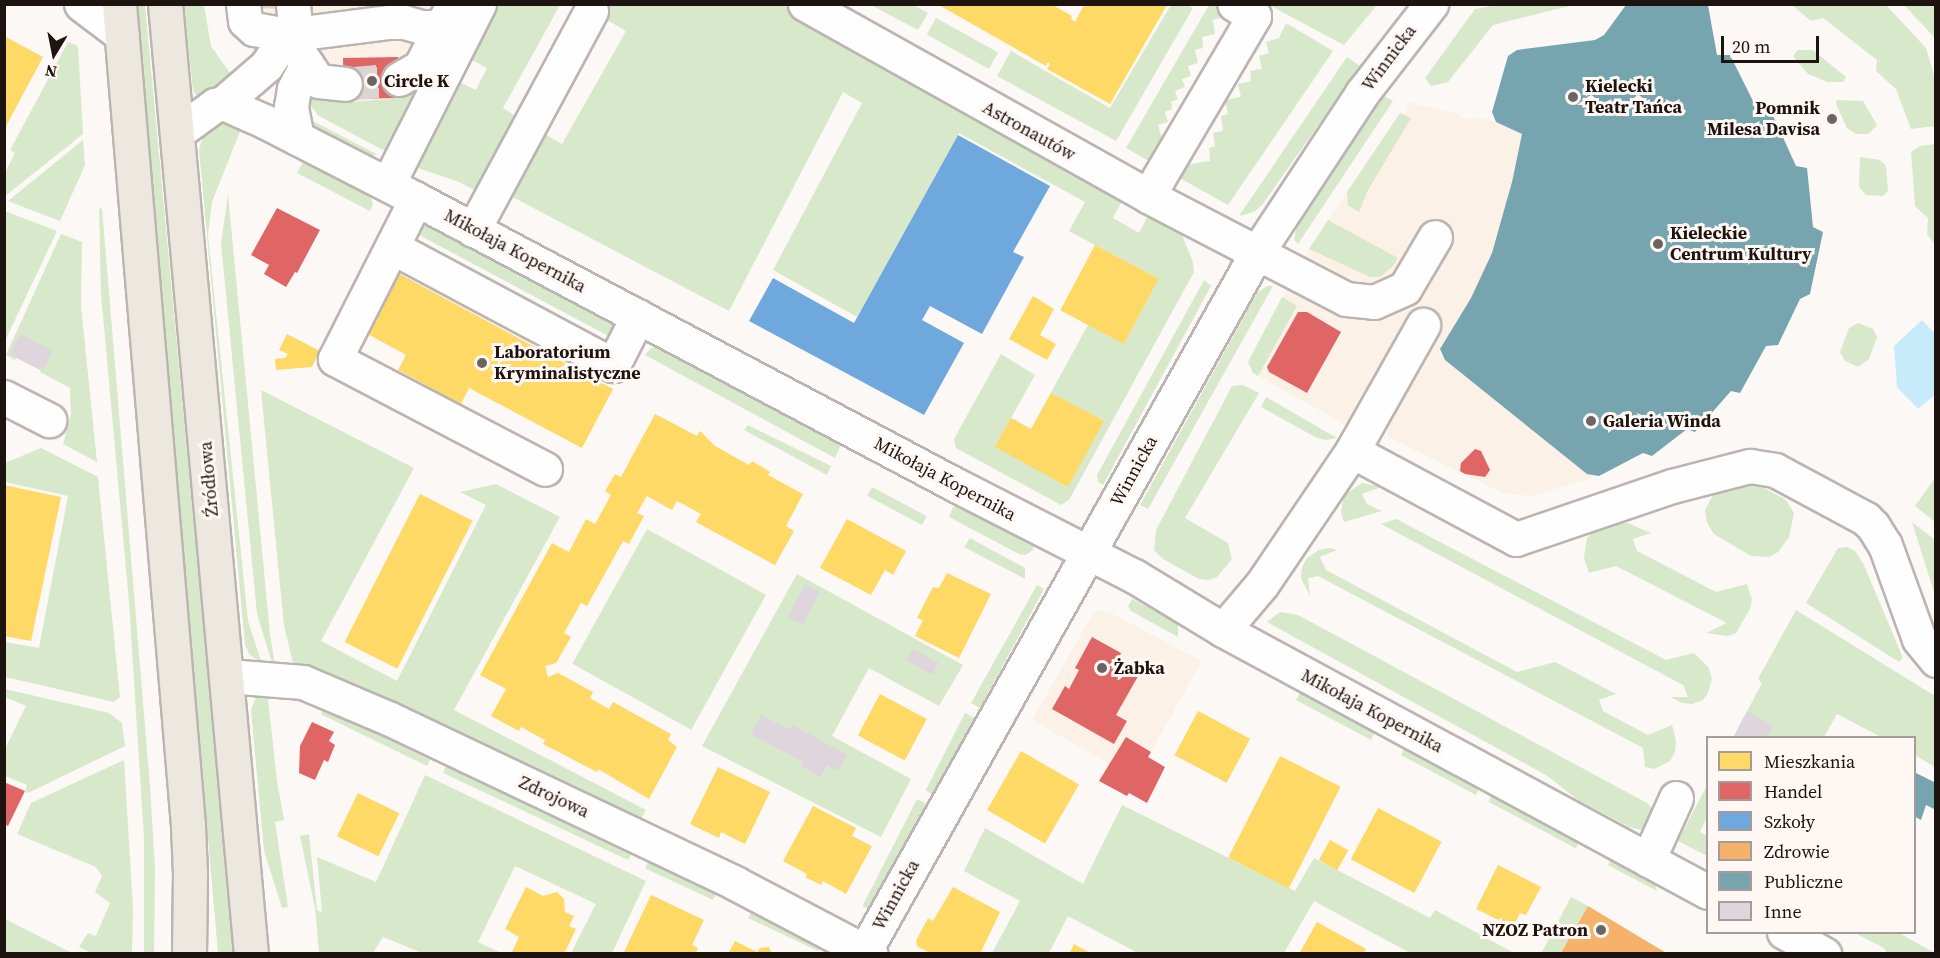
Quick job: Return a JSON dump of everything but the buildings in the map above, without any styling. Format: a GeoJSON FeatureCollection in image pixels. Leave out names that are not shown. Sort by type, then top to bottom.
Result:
{"type":"FeatureCollection","features":[{"type":"Feature","properties":{"kind":"main road","name":"Źródłowa"},"geometry":{"type":"LineString","coordinates":[[165,4],[251,954]]}},
{"type":"Feature","properties":{"kind":"main road"},"geometry":{"type":"LineString","coordinates":[[120,20],[188,826],[189,954]]}},
{"type":"Feature","properties":{"kind":"street"},"geometry":{"type":"LineString","coordinates":[[81,4],[120,20]]}},
{"type":"Feature","properties":{"kind":"street"},"geometry":{"type":"LineString","coordinates":[[479,4],[402,191],[392,247],[335,359],[545,469]]}},
{"type":"Feature","properties":{"kind":"street","name":"Astronautów"},"geometry":{"type":"LineString","coordinates":[[805,4],[1148,196],[1346,299],[1374,302],[1405,288],[1435,237]]}},
{"type":"Feature","properties":{"kind":"street"},"geometry":{"type":"LineString","coordinates":[[1148,196],[1254,16],[1234,4]]}},
{"type":"Feature","properties":{"kind":"street","name":"Winnicka"},"geometry":{"type":"LineString","coordinates":[[866,953],[1256,254],[1362,93],[1431,4]]}},
{"type":"Feature","properties":{"kind":"street"},"geometry":{"type":"LineString","coordinates":[[473,230],[591,11]]}},
{"type":"Feature","properties":{"kind":"street"},"geometry":{"type":"LineString","coordinates":[[281,26],[328,17],[376,14],[437,27],[450,12]]}},
{"type":"Feature","properties":{"kind":"street"},"geometry":{"type":"LineString","coordinates":[[399,79],[420,67],[450,12]]}},
{"type":"Feature","properties":{"kind":"street"},"geometry":{"type":"LineString","coordinates":[[178,132],[215,105],[223,103],[266,66],[281,26]]}},
{"type":"Feature","properties":{"kind":"street"},"geometry":{"type":"LineString","coordinates":[[281,26],[318,81],[345,84]]}},
{"type":"Feature","properties":{"kind":"street"},"geometry":{"type":"LineString","coordinates":[[281,26],[294,89],[291,107],[297,138]]}},
{"type":"Feature","properties":{"kind":"street","name":"Mikołaja Kopernika"},"geometry":{"type":"LineString","coordinates":[[223,103],[402,191],[1088,554],[1134,576],[1223,630],[1706,891]]}},
{"type":"Feature","properties":{"kind":"street"},"geometry":{"type":"LineString","coordinates":[[392,247],[613,365],[638,316]]}},
{"type":"Feature","properties":{"kind":"street"},"geometry":{"type":"LineString","coordinates":[[1223,630],[1262,584],[1352,451],[1423,325]]}},
{"type":"Feature","properties":{"kind":"street"},"geometry":{"type":"LineString","coordinates":[[4,397],[49,420]]}},
{"type":"Feature","properties":{"kind":"street"},"geometry":{"type":"LineString","coordinates":[[1352,451],[1516,539],[1716,473],[1750,466],[1774,470],[1866,519],[1873,526],[1885,545],[1919,639],[1935,660]]}},
{"type":"Feature","properties":{"kind":"street","name":"Zdrojowa"},"geometry":{"type":"LineString","coordinates":[[227,676],[303,682],[390,719],[735,883],[866,953]]}},
{"type":"Feature","properties":{"kind":"street"},"geometry":{"type":"LineString","coordinates":[[1648,860],[1676,798]]}},
{"type":"Feature","properties":{"kind":"street"},"geometry":{"type":"LineString","coordinates":[[1786,934],[1824,954]]}},
{"type":"Feature","properties":{"kind":"shaded area","name":"Circle K"},"geometry":{"type":"Polygon","coordinates":[[[243,5],[462,5],[421,82],[399,98],[341,103],[339,89],[308,93],[277,81],[249,49],[243,5]]]}},
{"type":"Feature","properties":{"kind":"shaded area"},"geometry":{"type":"Polygon","coordinates":[[[1408,102],[1458,114],[1465,119],[1475,117],[1496,122],[1522,134],[1505,212],[1492,253],[1471,298],[1440,349],[1440,356],[1587,473],[1593,475],[1591,478],[1532,496],[1502,493],[1388,437],[1388,422],[1362,408],[1344,424],[1253,373],[1248,362],[1309,249],[1351,186],[1357,189],[1401,126],[1408,102]]]}},
{"type":"Feature","properties":{"kind":"shaded area"},"geometry":{"type":"Polygon","coordinates":[[[1098,610],[1111,613],[1202,661],[1148,757],[1110,764],[1032,720],[1091,617],[1098,610]]]}},
{"type":"Feature","properties":{"kind":"green space"},"geometry":{"type":"Polygon","coordinates":[[[135,5],[145,5],[234,953],[218,953],[135,5]]]}},
{"type":"Feature","properties":{"kind":"green space"},"geometry":{"type":"Polygon","coordinates":[[[184,5],[204,5],[211,46],[232,76],[197,97],[193,90],[184,5]]]}},
{"type":"Feature","properties":{"kind":"green space"},"geometry":{"type":"Polygon","coordinates":[[[462,5],[392,146],[385,151],[319,116],[305,99],[308,93],[339,89],[341,103],[399,98],[421,82],[462,5]]]}},
{"type":"Feature","properties":{"kind":"green space"},"geometry":{"type":"Polygon","coordinates":[[[496,5],[560,5],[503,108],[517,117],[478,192],[459,182],[415,167],[417,156],[457,81],[476,90],[487,68],[468,58],[496,5]]]}},
{"type":"Feature","properties":{"kind":"green space"},"geometry":{"type":"Polygon","coordinates":[[[581,5],[783,5],[1124,197],[1113,218],[1139,233],[1150,212],[1179,228],[1193,262],[1194,272],[1069,500],[1061,505],[956,448],[954,439],[1001,354],[1035,375],[1011,418],[1031,429],[1088,325],[1124,344],[1158,279],[1069,231],[1085,202],[959,133],[857,317],[773,270],[862,103],[843,92],[729,311],[505,193],[539,131],[562,144],[626,31],[581,5]]]}},
{"type":"Feature","properties":{"kind":"green space"},"geometry":{"type":"Polygon","coordinates":[[[871,5],[913,5],[928,13],[918,30],[871,5]]]}},
{"type":"Feature","properties":{"kind":"green space"},"geometry":{"type":"Polygon","coordinates":[[[1171,5],[1187,5],[1193,8],[1116,141],[997,76],[1011,51],[1110,108],[1171,5]]]}},
{"type":"Feature","properties":{"kind":"green space"},"geometry":{"type":"Polygon","coordinates":[[[1209,5],[1216,5],[1223,17],[1213,20],[1215,34],[1202,37],[1203,48],[1195,50],[1198,63],[1188,66],[1191,76],[1182,79],[1185,87],[1175,91],[1178,99],[1171,102],[1172,109],[1165,112],[1168,122],[1158,125],[1166,152],[1157,166],[1126,148],[1209,5]]]}},
{"type":"Feature","properties":{"kind":"green space"},"geometry":{"type":"Polygon","coordinates":[[[1269,5],[1377,5],[1344,45],[1269,5]]]}},
{"type":"Feature","properties":{"kind":"green space"},"geometry":{"type":"Polygon","coordinates":[[[1497,5],[1574,5],[1493,25],[1448,82],[1431,86],[1425,78],[1475,9],[1497,5]]]}},
{"type":"Feature","properties":{"kind":"green space"},"geometry":{"type":"Polygon","coordinates":[[[1792,5],[1886,5],[1926,48],[1935,79],[1935,126],[1911,129],[1896,89],[1876,71],[1877,60],[1823,18],[1811,21],[1792,5]]]}},
{"type":"Feature","properties":{"kind":"green space"},"geometry":{"type":"Polygon","coordinates":[[[1904,5],[1935,5],[1935,38],[1904,5]]]}},
{"type":"Feature","properties":{"kind":"green space"},"geometry":{"type":"Polygon","coordinates":[[[936,18],[998,52],[989,69],[927,35],[936,18]]]}},
{"type":"Feature","properties":{"kind":"green space"},"geometry":{"type":"Polygon","coordinates":[[[1286,23],[1333,51],[1228,205],[1174,175],[1185,165],[1210,161],[1209,148],[1215,146],[1213,133],[1223,131],[1221,116],[1228,114],[1225,100],[1241,97],[1238,84],[1251,81],[1250,71],[1262,69],[1259,56],[1269,53],[1266,42],[1279,38],[1286,23]]]}},
{"type":"Feature","properties":{"kind":"green space"},"geometry":{"type":"Polygon","coordinates":[[[68,42],[78,46],[83,134],[5,196],[5,173],[15,153],[10,150],[68,42]]]}},
{"type":"Feature","properties":{"kind":"green space"},"geometry":{"type":"Polygon","coordinates":[[[1798,50],[1813,50],[1846,77],[1843,82],[1827,82],[1808,74],[1793,56],[1798,50]]]}},
{"type":"Feature","properties":{"kind":"green space"},"geometry":{"type":"Polygon","coordinates":[[[1347,57],[1360,66],[1262,205],[1254,212],[1239,216],[1347,57]]]}},
{"type":"Feature","properties":{"kind":"green space"},"geometry":{"type":"Polygon","coordinates":[[[1384,96],[1393,101],[1298,244],[1294,240],[1298,221],[1384,96]]]}},
{"type":"Feature","properties":{"kind":"green space"},"geometry":{"type":"Polygon","coordinates":[[[1837,100],[1863,101],[1877,125],[1869,134],[1856,134],[1847,128],[1836,104],[1837,100]]]}},
{"type":"Feature","properties":{"kind":"green space"},"geometry":{"type":"Polygon","coordinates":[[[1400,113],[1411,118],[1367,192],[1359,212],[1348,205],[1347,192],[1400,113]]]}},
{"type":"Feature","properties":{"kind":"green space"},"geometry":{"type":"Polygon","coordinates":[[[228,120],[243,124],[212,202],[208,235],[248,621],[262,664],[249,654],[245,645],[199,150],[205,130],[228,120]]]}},
{"type":"Feature","properties":{"kind":"green space"},"geometry":{"type":"Polygon","coordinates":[[[315,122],[378,155],[361,155],[314,130],[308,123],[315,122]]]}},
{"type":"Feature","properties":{"kind":"green space"},"geometry":{"type":"Polygon","coordinates":[[[83,140],[85,165],[60,221],[8,201],[83,140]]]}},
{"type":"Feature","properties":{"kind":"green space"},"geometry":{"type":"Polygon","coordinates":[[[1936,144],[1935,245],[1927,234],[1928,218],[1915,206],[1911,152],[1920,146],[1936,144]]]}},
{"type":"Feature","properties":{"kind":"green space"},"geometry":{"type":"Polygon","coordinates":[[[1860,157],[1880,160],[1886,166],[1888,191],[1883,196],[1866,195],[1859,187],[1860,157]]]}},
{"type":"Feature","properties":{"kind":"green space"},"geometry":{"type":"Polygon","coordinates":[[[309,159],[369,191],[373,205],[370,211],[297,173],[304,161],[309,159]]]}},
{"type":"Feature","properties":{"kind":"green space"},"geometry":{"type":"Polygon","coordinates":[[[228,194],[270,634],[275,665],[273,666],[257,614],[221,243],[228,194]]]}},
{"type":"Feature","properties":{"kind":"green space"},"geometry":{"type":"Polygon","coordinates":[[[102,208],[150,786],[155,869],[154,953],[144,953],[144,838],[129,602],[101,294],[99,209],[102,208]]]}},
{"type":"Feature","properties":{"kind":"green space"},"geometry":{"type":"Polygon","coordinates":[[[5,211],[57,231],[5,341],[5,211]]]}},
{"type":"Feature","properties":{"kind":"green space"},"geometry":{"type":"Polygon","coordinates":[[[1328,220],[1398,258],[1393,266],[1380,277],[1370,277],[1309,249],[1328,220]]]}},
{"type":"Feature","properties":{"kind":"green space"},"geometry":{"type":"Polygon","coordinates":[[[429,224],[613,321],[617,327],[614,339],[419,235],[421,229],[429,224]]]}},
{"type":"Feature","properties":{"kind":"green space"},"geometry":{"type":"Polygon","coordinates":[[[61,234],[82,242],[81,306],[97,462],[63,444],[71,415],[70,388],[40,372],[49,354],[26,342],[15,360],[6,355],[61,234]]]}},
{"type":"Feature","properties":{"kind":"green space"},"geometry":{"type":"Polygon","coordinates":[[[1204,280],[1211,286],[1103,485],[1098,482],[1097,475],[1204,280]]]}},
{"type":"Feature","properties":{"kind":"green space"},"geometry":{"type":"Polygon","coordinates":[[[1267,286],[1273,286],[1148,509],[1140,505],[1257,293],[1267,286]]]}},
{"type":"Feature","properties":{"kind":"green space"},"geometry":{"type":"Polygon","coordinates":[[[1282,297],[1297,306],[1258,376],[1253,373],[1248,362],[1282,297]]]}},
{"type":"Feature","properties":{"kind":"green space"},"geometry":{"type":"Polygon","coordinates":[[[1858,323],[1873,329],[1877,337],[1869,359],[1858,367],[1845,361],[1840,352],[1849,328],[1858,323]]]}},
{"type":"Feature","properties":{"kind":"green space"},"geometry":{"type":"Polygon","coordinates":[[[661,347],[839,441],[840,447],[835,458],[645,355],[651,348],[661,347]]]}},
{"type":"Feature","properties":{"kind":"green space"},"geometry":{"type":"Polygon","coordinates":[[[1243,385],[1259,393],[1185,518],[1228,543],[1232,559],[1217,577],[1209,580],[1199,579],[1163,559],[1154,550],[1156,530],[1232,386],[1243,385]]]}},
{"type":"Feature","properties":{"kind":"green space"},"geometry":{"type":"Polygon","coordinates":[[[261,390],[414,468],[321,641],[397,681],[486,505],[460,492],[496,484],[560,517],[454,710],[646,810],[637,825],[294,667],[284,626],[261,390]]]}},
{"type":"Feature","properties":{"kind":"green space"},"geometry":{"type":"Polygon","coordinates":[[[1266,397],[1337,438],[1326,440],[1317,438],[1261,407],[1266,397]]]}},
{"type":"Feature","properties":{"kind":"green space"},"geometry":{"type":"Polygon","coordinates":[[[748,425],[831,466],[827,475],[744,430],[748,425]]]}},
{"type":"Feature","properties":{"kind":"green space"},"geometry":{"type":"Polygon","coordinates":[[[41,448],[98,477],[120,697],[114,702],[5,677],[5,642],[39,648],[68,496],[5,482],[5,463],[41,448]]]}},
{"type":"Feature","properties":{"kind":"green space"},"geometry":{"type":"Polygon","coordinates":[[[1935,478],[1935,522],[1915,506],[1935,478]]]}},
{"type":"Feature","properties":{"kind":"green space"},"geometry":{"type":"Polygon","coordinates":[[[1754,482],[1786,500],[1794,513],[1789,537],[1778,552],[1769,557],[1751,556],[1714,534],[1707,523],[1705,510],[1715,491],[1754,482]]]}},
{"type":"Feature","properties":{"kind":"green space"},"geometry":{"type":"Polygon","coordinates":[[[1362,483],[1381,487],[1362,494],[1367,504],[1382,511],[1344,522],[1341,512],[1344,495],[1362,483]]]}},
{"type":"Feature","properties":{"kind":"green space"},"geometry":{"type":"Polygon","coordinates":[[[872,487],[927,516],[922,525],[867,496],[872,487]]]}},
{"type":"Feature","properties":{"kind":"green space"},"geometry":{"type":"Polygon","coordinates":[[[961,506],[1034,544],[1033,550],[1026,555],[1019,554],[949,517],[953,507],[961,506]]]}},
{"type":"Feature","properties":{"kind":"green space"},"geometry":{"type":"Polygon","coordinates":[[[1396,519],[1666,660],[1694,653],[1709,668],[1712,679],[1708,693],[1703,700],[1692,704],[1682,703],[1670,697],[1688,697],[1683,685],[1381,524],[1396,519]]]}},
{"type":"Feature","properties":{"kind":"green space"},"geometry":{"type":"Polygon","coordinates":[[[1912,522],[1935,540],[1935,595],[1912,522]]]}},
{"type":"Feature","properties":{"kind":"green space"},"geometry":{"type":"Polygon","coordinates":[[[1614,523],[1628,523],[1651,533],[1633,539],[1637,551],[1716,592],[1747,584],[1752,600],[1750,609],[1736,633],[1728,636],[1706,633],[1727,623],[1616,566],[1589,573],[1584,558],[1587,538],[1597,528],[1614,523]]]}},
{"type":"Feature","properties":{"kind":"green space"},"geometry":{"type":"Polygon","coordinates":[[[647,529],[766,595],[691,730],[572,664],[647,529]]]}},
{"type":"Feature","properties":{"kind":"green space"},"geometry":{"type":"Polygon","coordinates":[[[970,538],[1025,568],[1025,579],[964,547],[970,538]]]}},
{"type":"Feature","properties":{"kind":"green space"},"geometry":{"type":"Polygon","coordinates":[[[1847,547],[1855,551],[1863,563],[1903,658],[1899,662],[1806,603],[1838,548],[1847,547]]]}},
{"type":"Feature","properties":{"kind":"green space"},"geometry":{"type":"Polygon","coordinates":[[[1330,548],[1337,550],[1320,557],[1326,570],[1517,672],[1555,662],[1616,694],[1599,700],[1603,711],[1648,735],[1672,725],[1676,741],[1675,752],[1670,761],[1654,769],[1645,767],[1643,748],[1318,576],[1308,578],[1310,596],[1301,578],[1302,567],[1307,558],[1319,550],[1330,548]]]}},
{"type":"Feature","properties":{"kind":"green space"},"geometry":{"type":"Polygon","coordinates":[[[797,574],[963,665],[939,706],[869,668],[832,736],[911,779],[881,837],[702,746],[797,574]]]}},
{"type":"Feature","properties":{"kind":"green space"},"geometry":{"type":"Polygon","coordinates":[[[1037,585],[1044,589],[980,708],[971,703],[1037,585]]]}},
{"type":"Feature","properties":{"kind":"green space"},"geometry":{"type":"Polygon","coordinates":[[[1132,599],[1178,623],[1178,637],[1131,611],[1128,606],[1132,599]]]}},
{"type":"Feature","properties":{"kind":"green space"},"geometry":{"type":"Polygon","coordinates":[[[1796,610],[1935,696],[1935,767],[1916,756],[1916,736],[1879,736],[1837,714],[1825,736],[1734,736],[1762,683],[1758,679],[1796,610]]]}},
{"type":"Feature","properties":{"kind":"green space"},"geometry":{"type":"Polygon","coordinates":[[[1280,612],[1298,615],[1647,803],[1655,811],[1651,832],[1629,827],[1578,800],[1546,775],[1267,622],[1280,612]]]}},
{"type":"Feature","properties":{"kind":"green space"},"geometry":{"type":"Polygon","coordinates":[[[1264,632],[1536,778],[1546,793],[1265,637],[1264,632]]]}},
{"type":"Feature","properties":{"kind":"green space"},"geometry":{"type":"Polygon","coordinates":[[[5,689],[109,713],[122,723],[125,746],[28,793],[25,790],[27,785],[5,776],[5,749],[26,706],[5,697],[5,689]]]}},
{"type":"Feature","properties":{"kind":"green space"},"geometry":{"type":"Polygon","coordinates":[[[1307,689],[1375,731],[1371,740],[1296,700],[1301,691],[1307,689]]]}},
{"type":"Feature","properties":{"kind":"green space"},"geometry":{"type":"Polygon","coordinates":[[[267,690],[277,781],[284,820],[275,822],[288,907],[282,908],[264,851],[251,710],[257,694],[267,690]]]}},
{"type":"Feature","properties":{"kind":"green space"},"geometry":{"type":"Polygon","coordinates":[[[324,708],[430,760],[427,766],[321,714],[324,708]]]}},
{"type":"Feature","properties":{"kind":"green space"},"geometry":{"type":"Polygon","coordinates":[[[965,713],[975,718],[935,796],[926,791],[965,713]]]}},
{"type":"Feature","properties":{"kind":"green space"},"geometry":{"type":"Polygon","coordinates":[[[1411,745],[1480,786],[1476,795],[1401,755],[1405,747],[1411,745]]]}},
{"type":"Feature","properties":{"kind":"green space"},"geometry":{"type":"Polygon","coordinates":[[[124,760],[133,908],[132,953],[91,953],[79,947],[88,933],[96,936],[110,903],[95,892],[102,876],[96,867],[17,834],[31,803],[124,760]]]}},
{"type":"Feature","properties":{"kind":"green space"},"geometry":{"type":"Polygon","coordinates":[[[446,766],[631,855],[628,860],[443,773],[446,766]]]}},
{"type":"Feature","properties":{"kind":"green space"},"geometry":{"type":"Polygon","coordinates":[[[425,775],[646,881],[612,953],[571,953],[596,904],[515,866],[478,942],[501,953],[422,953],[383,937],[373,953],[319,953],[315,908],[300,836],[309,834],[317,910],[322,912],[317,857],[376,882],[425,775]]]}},
{"type":"Feature","properties":{"kind":"green space"},"geometry":{"type":"Polygon","coordinates":[[[1706,787],[1706,819],[1700,832],[1706,835],[1706,855],[1678,841],[1706,787]]]}},
{"type":"Feature","properties":{"kind":"green space"},"geometry":{"type":"Polygon","coordinates":[[[1493,793],[1580,839],[1576,848],[1488,802],[1493,793]]]}},
{"type":"Feature","properties":{"kind":"green space"},"geometry":{"type":"Polygon","coordinates":[[[917,799],[927,804],[872,911],[863,906],[917,799]]]}},
{"type":"Feature","properties":{"kind":"green space"},"geometry":{"type":"Polygon","coordinates":[[[1122,805],[1295,891],[1314,858],[1430,918],[1435,910],[1514,953],[1410,953],[1314,901],[1284,953],[1138,953],[1068,916],[1049,953],[992,953],[1020,901],[964,871],[985,828],[1083,884],[1122,805]]]}},
{"type":"Feature","properties":{"kind":"green space"},"geometry":{"type":"Polygon","coordinates":[[[1613,857],[1652,872],[1657,891],[1608,865],[1613,857]]]}},
{"type":"Feature","properties":{"kind":"green space"},"geometry":{"type":"Polygon","coordinates":[[[648,862],[716,894],[713,900],[645,868],[648,862]]]}},
{"type":"Feature","properties":{"kind":"green space"},"geometry":{"type":"Polygon","coordinates":[[[1571,897],[1588,906],[1560,953],[1541,954],[1571,897]]]}},
{"type":"Feature","properties":{"kind":"green space"},"geometry":{"type":"Polygon","coordinates":[[[752,911],[822,946],[818,951],[748,918],[752,911]]]}},
{"type":"Feature","properties":{"kind":"green space"},"geometry":{"type":"Polygon","coordinates":[[[5,919],[72,953],[5,953],[5,919]]]}},
{"type":"Feature","properties":{"kind":"green space"},"geometry":{"type":"Polygon","coordinates":[[[1857,934],[1901,934],[1935,953],[1887,953],[1884,948],[1857,934]]]}},
{"type":"Feature","properties":{"kind":"water"},"geometry":{"type":"Polygon","coordinates":[[[1922,320],[1935,334],[1936,394],[1918,409],[1897,387],[1894,346],[1922,320]]]}},
{"type":"Feature","properties":{"kind":"tunnel"},"geometry":{"type":"LineString","coordinates":[[345,84],[399,79]]}},
{"type":"Feature","properties":{"kind":"place","name":"Circle K"},"geometry":{"type":"Point","coordinates":[372,81]}},
{"type":"Feature","properties":{"kind":"place","name":"Kielecki Teatr Tańca"},"geometry":{"type":"Point","coordinates":[1573,97]}},
{"type":"Feature","properties":{"kind":"place","name":"Pomnik Milesa Davisa"},"geometry":{"type":"Point","coordinates":[1832,119]}},
{"type":"Feature","properties":{"kind":"place","name":"Kieleckie Centrum Kultury"},"geometry":{"type":"Point","coordinates":[1658,244]}},
{"type":"Feature","properties":{"kind":"place","name":"Laboratorium Kryminalistyczne"},"geometry":{"type":"Point","coordinates":[482,363]}},
{"type":"Feature","properties":{"kind":"place","name":"Galeria Winda"},"geometry":{"type":"Point","coordinates":[1591,421]}},
{"type":"Feature","properties":{"kind":"place","name":"Żabka"},"geometry":{"type":"Point","coordinates":[1102,668]}},
{"type":"Feature","properties":{"kind":"place","name":"NZOZ Patron"},"geometry":{"type":"Point","coordinates":[1601,930]}}]}
